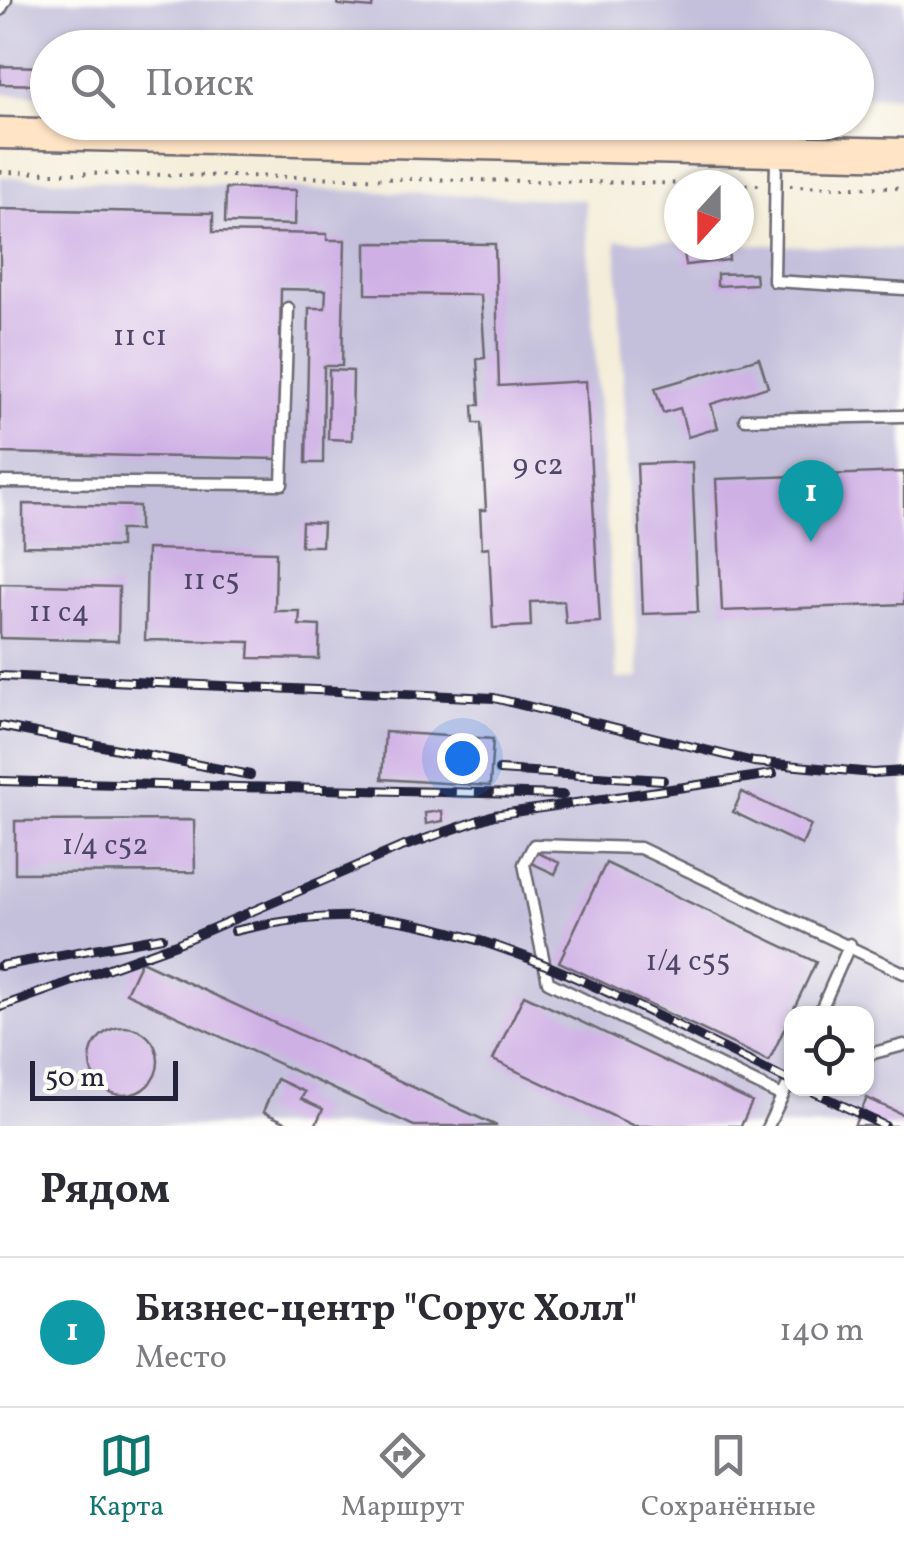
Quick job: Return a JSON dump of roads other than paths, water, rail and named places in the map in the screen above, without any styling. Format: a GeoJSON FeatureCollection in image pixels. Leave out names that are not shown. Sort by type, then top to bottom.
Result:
{"type":"FeatureCollection","features":[{"type":"Feature","properties":{"kind":"main road"},"geometry":{"type":"LineString","coordinates":[[0,134],[30,135]]}},
{"type":"Feature","properties":{"kind":"main road"},"geometry":{"type":"LineString","coordinates":[[274,140],[904,154]]}},
{"type":"Feature","properties":{"kind":"lane"},"geometry":{"type":"LineString","coordinates":[[0,10],[6,0]]}},
{"type":"Feature","properties":{"kind":"lane"},"geometry":{"type":"LineString","coordinates":[[776,151],[774,281],[904,288]]}},
{"type":"Feature","properties":{"kind":"lane"},"geometry":{"type":"LineString","coordinates":[[0,482],[282,484],[288,308]]}},
{"type":"Feature","properties":{"kind":"lane"},"geometry":{"type":"LineString","coordinates":[[745,419],[904,416]]}},
{"type":"Feature","properties":{"kind":"lane"},"geometry":{"type":"LineString","coordinates":[[782,1096],[548,982],[524,864],[534,845],[640,848],[904,972]]}},
{"type":"Feature","properties":{"kind":"lane"},"geometry":{"type":"LineString","coordinates":[[823,1006],[850,944]]}},
{"type":"Feature","properties":{"kind":"lane"},"geometry":{"type":"LineString","coordinates":[[874,1053],[904,1045]]}},
{"type":"Feature","properties":{"kind":"lane"},"geometry":{"type":"LineString","coordinates":[[768,1126],[784,1092]]}},
{"type":"Feature","properties":{"kind":"railway"},"geometry":{"type":"LineString","coordinates":[[0,676],[494,698],[754,762],[873,773],[904,771]]}},
{"type":"Feature","properties":{"kind":"railway"},"geometry":{"type":"LineString","coordinates":[[0,726],[250,775]]}},
{"type":"Feature","properties":{"kind":"railway"},"geometry":{"type":"LineString","coordinates":[[499,770],[663,780]]}},
{"type":"Feature","properties":{"kind":"railway"},"geometry":{"type":"LineString","coordinates":[[0,1007],[176,944],[399,848],[494,815],[773,774]]}},
{"type":"Feature","properties":{"kind":"railway"},"geometry":{"type":"LineString","coordinates":[[0,781],[563,795]]}},
{"type":"Feature","properties":{"kind":"railway"},"geometry":{"type":"LineString","coordinates":[[234,931],[330,917],[387,919],[437,929],[541,963],[784,1078]]}},
{"type":"Feature","properties":{"kind":"railway"},"geometry":{"type":"LineString","coordinates":[[0,966],[162,937]]}},
{"type":"Feature","properties":{"kind":"railway"},"geometry":{"type":"LineString","coordinates":[[823,1096],[885,1126]]}},
{"type":"Feature","properties":{"kind":"place","name":"Бизнес-центр \"Сорус Холл\""},"geometry":{"type":"Point","coordinates":[811,542]}}]}
